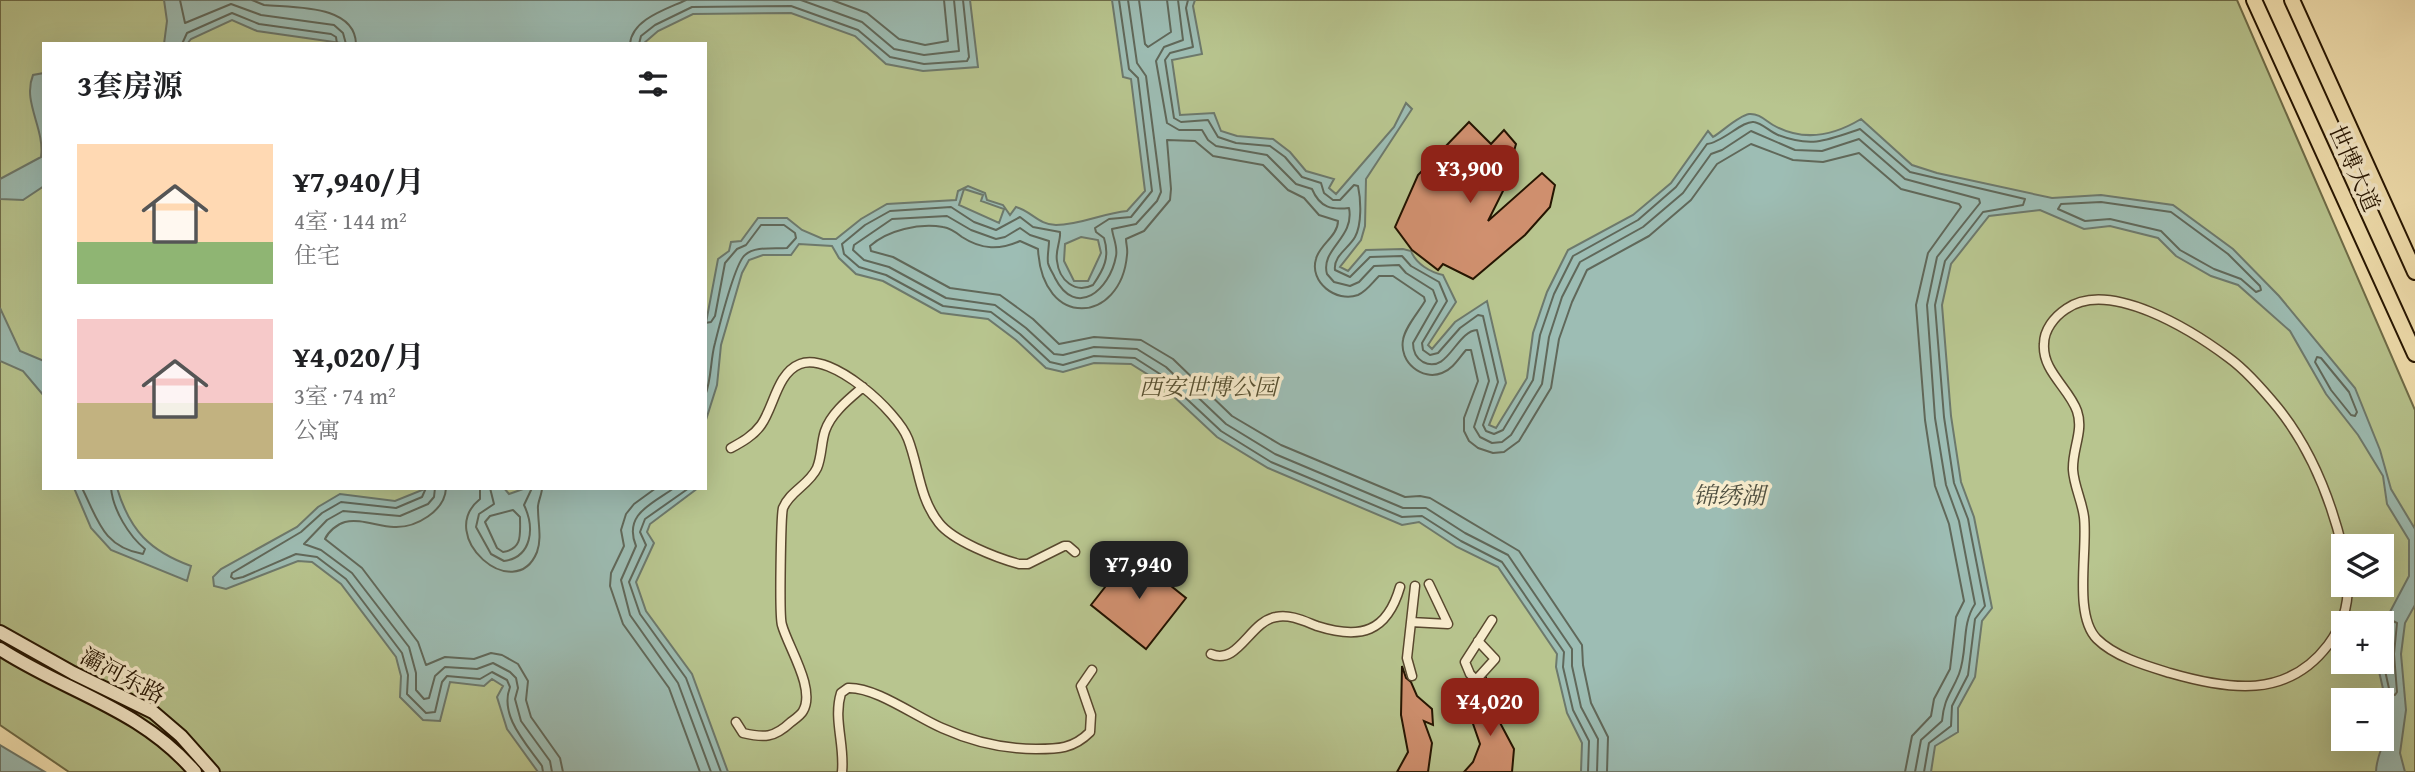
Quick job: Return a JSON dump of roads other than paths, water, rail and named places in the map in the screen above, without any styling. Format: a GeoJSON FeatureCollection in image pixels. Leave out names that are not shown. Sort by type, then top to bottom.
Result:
{"type":"FeatureCollection","features":[{"type":"Feature","properties":{"kind":"main road","name":"世博大道"},"geometry":{"type":"LineString","coordinates":[[2254,0],[2415,354]]}},
{"type":"Feature","properties":{"kind":"main road","name":"世博大道"},"geometry":{"type":"LineString","coordinates":[[2292,0],[2414,267]]}},
{"type":"Feature","properties":{"kind":"street"},"geometry":{"type":"LineString","coordinates":[[2338,534],[2323,488],[2297,435],[2278,408],[2230,359],[2173,323],[2138,307],[2117,302],[2081,301],[2056,316],[2046,332],[2045,360],[2075,406],[2079,417],[2073,468],[2085,533],[2085,615],[2097,640],[2150,667],[2205,683],[2255,687],[2278,683],[2298,674],[2318,658],[2333,639],[2344,617],[2346,597]]}},
{"type":"Feature","properties":{"kind":"street"},"geometry":{"type":"LineString","coordinates":[[731,448],[746,440],[759,427],[789,370],[802,363],[825,366],[851,377],[904,430],[930,509],[940,525],[952,536],[1019,564],[1028,564],[1063,546],[1068,546],[1075,552]]}},
{"type":"Feature","properties":{"kind":"street"},"geometry":{"type":"LineString","coordinates":[[736,722],[743,733],[763,737],[782,731],[803,711],[806,696],[804,681],[780,622],[783,566],[780,520],[784,506],[808,483],[818,466],[825,430],[836,413],[863,387]]}},
{"type":"Feature","properties":{"kind":"street"},"geometry":{"type":"LineString","coordinates":[[1411,622],[1448,624],[1429,584]]}},
{"type":"Feature","properties":{"kind":"street"},"geometry":{"type":"LineString","coordinates":[[1412,676],[1407,658],[1415,586]]}},
{"type":"Feature","properties":{"kind":"street"},"geometry":{"type":"LineString","coordinates":[[1211,654],[1219,657],[1229,655],[1259,623],[1272,617],[1293,618],[1331,630],[1367,629],[1388,618],[1400,587]]}},
{"type":"Feature","properties":{"kind":"street"},"geometry":{"type":"LineString","coordinates":[[1478,641],[1492,620]]}},
{"type":"Feature","properties":{"kind":"street","name":"灞河东路"},"geometry":{"type":"LineString","coordinates":[[0,632],[73,673],[153,712],[181,736],[214,772]]}},
{"type":"Feature","properties":{"kind":"street","name":"灞河东路"},"geometry":{"type":"LineString","coordinates":[[0,649],[38,673],[134,718],[168,745],[195,772]]}},
{"type":"Feature","properties":{"kind":"street"},"geometry":{"type":"LineString","coordinates":[[842,772],[843,758],[837,716],[841,693],[848,688],[867,691],[941,728],[984,745],[1013,749],[1064,749],[1081,741],[1090,732],[1091,715],[1081,686],[1092,670]]}},
{"type":"Feature","properties":{"kind":"water"},"geometry":{"type":"Polygon","coordinates":[[[164,0],[970,0],[978,67],[923,71],[886,64],[855,36],[791,13],[693,14],[658,31],[645,42],[334,42],[257,31],[232,20],[189,42],[164,42],[167,21],[164,0]]]}},
{"type":"Feature","properties":{"kind":"water","name":"锦绣湖"},"geometry":{"type":"Polygon","coordinates":[[[1112,0],[1195,0],[1193,6],[1202,54],[1172,60],[1180,115],[1214,113],[1221,131],[1237,136],[1273,139],[1290,152],[1306,171],[1334,179],[1329,188],[1336,194],[1394,127],[1406,103],[1412,109],[1366,179],[1365,226],[1361,240],[1340,267],[1348,271],[1366,250],[1403,249],[1411,251],[1424,267],[1443,275],[1456,302],[1428,345],[1432,349],[1455,322],[1487,301],[1506,383],[1489,425],[1496,428],[1527,378],[1533,333],[1547,292],[1568,250],[1633,215],[1671,183],[1708,131],[1713,137],[1745,115],[1756,115],[1784,130],[1807,135],[1840,130],[1861,119],[1912,165],[1937,173],[2052,198],[2101,195],[2173,205],[2233,249],[2279,296],[2355,388],[2380,450],[2391,489],[2415,529],[2415,605],[2405,623],[2401,654],[2406,710],[2400,753],[2405,772],[2376,772],[2380,751],[2394,751],[2394,688],[2383,688],[2380,674],[2394,674],[2394,611],[2390,611],[2409,576],[2409,540],[2387,504],[2383,476],[2358,435],[2326,394],[2290,331],[2238,285],[2211,276],[2176,256],[2158,238],[2110,226],[2084,229],[2040,210],[1989,216],[1951,264],[1942,305],[1951,416],[1961,482],[1974,517],[1992,608],[1982,621],[1975,677],[1958,708],[1958,732],[1935,746],[1931,772],[1581,772],[1582,743],[1567,713],[1556,667],[1557,654],[1498,567],[1457,547],[1419,522],[1402,525],[1268,468],[1217,437],[1155,379],[1131,364],[1094,363],[1063,372],[1046,368],[988,319],[941,313],[883,281],[856,274],[839,258],[832,246],[799,244],[791,255],[763,255],[749,260],[742,273],[721,345],[717,385],[707,417],[707,317],[718,259],[729,251],[731,242],[741,241],[758,218],[787,218],[802,230],[823,239],[836,239],[861,219],[887,204],[956,200],[958,191],[968,186],[985,193],[987,200],[1003,205],[1010,215],[1016,207],[1056,225],[1127,211],[1145,191],[1131,79],[1123,77],[1112,0]],[[964,189],[959,205],[999,223],[1004,209],[981,201],[983,195],[964,189]],[[1081,237],[1065,244],[1064,261],[1074,281],[1088,281],[1101,253],[1098,240],[1081,237]]]}},
{"type":"Feature","properties":{"kind":"water"},"geometry":{"type":"Polygon","coordinates":[[[42,73],[42,187],[23,200],[0,199],[0,179],[41,157],[40,136],[30,95],[33,75],[42,73]]]}},
{"type":"Feature","properties":{"kind":"water"},"geometry":{"type":"Polygon","coordinates":[[[0,308],[20,351],[42,360],[42,394],[23,371],[0,361],[0,308]]]}},
{"type":"Feature","properties":{"kind":"water"},"geometry":{"type":"Polygon","coordinates":[[[75,490],[118,490],[128,516],[144,538],[164,554],[191,566],[187,581],[111,550],[91,528],[75,490]]]}},
{"type":"Feature","properties":{"kind":"water"},"geometry":{"type":"Polygon","coordinates":[[[422,490],[506,490],[509,494],[520,490],[695,490],[650,524],[647,532],[654,543],[636,582],[646,611],[692,674],[728,772],[538,772],[507,729],[497,697],[503,686],[492,679],[484,686],[450,682],[440,721],[423,720],[400,697],[401,676],[396,657],[341,584],[312,562],[298,561],[226,589],[214,586],[213,577],[221,569],[297,527],[318,507],[340,494],[395,501],[422,490]]]}},
{"type":"Feature","properties":{"kind":"water"},"geometry":{"type":"Polygon","coordinates":[[[0,745],[45,772],[0,772],[0,745]]]}},
{"type":"Feature","properties":{"kind":"park label","name":"西安世博公园"},"geometry":{"type":"Point","coordinates":[1208,386]}}]}
